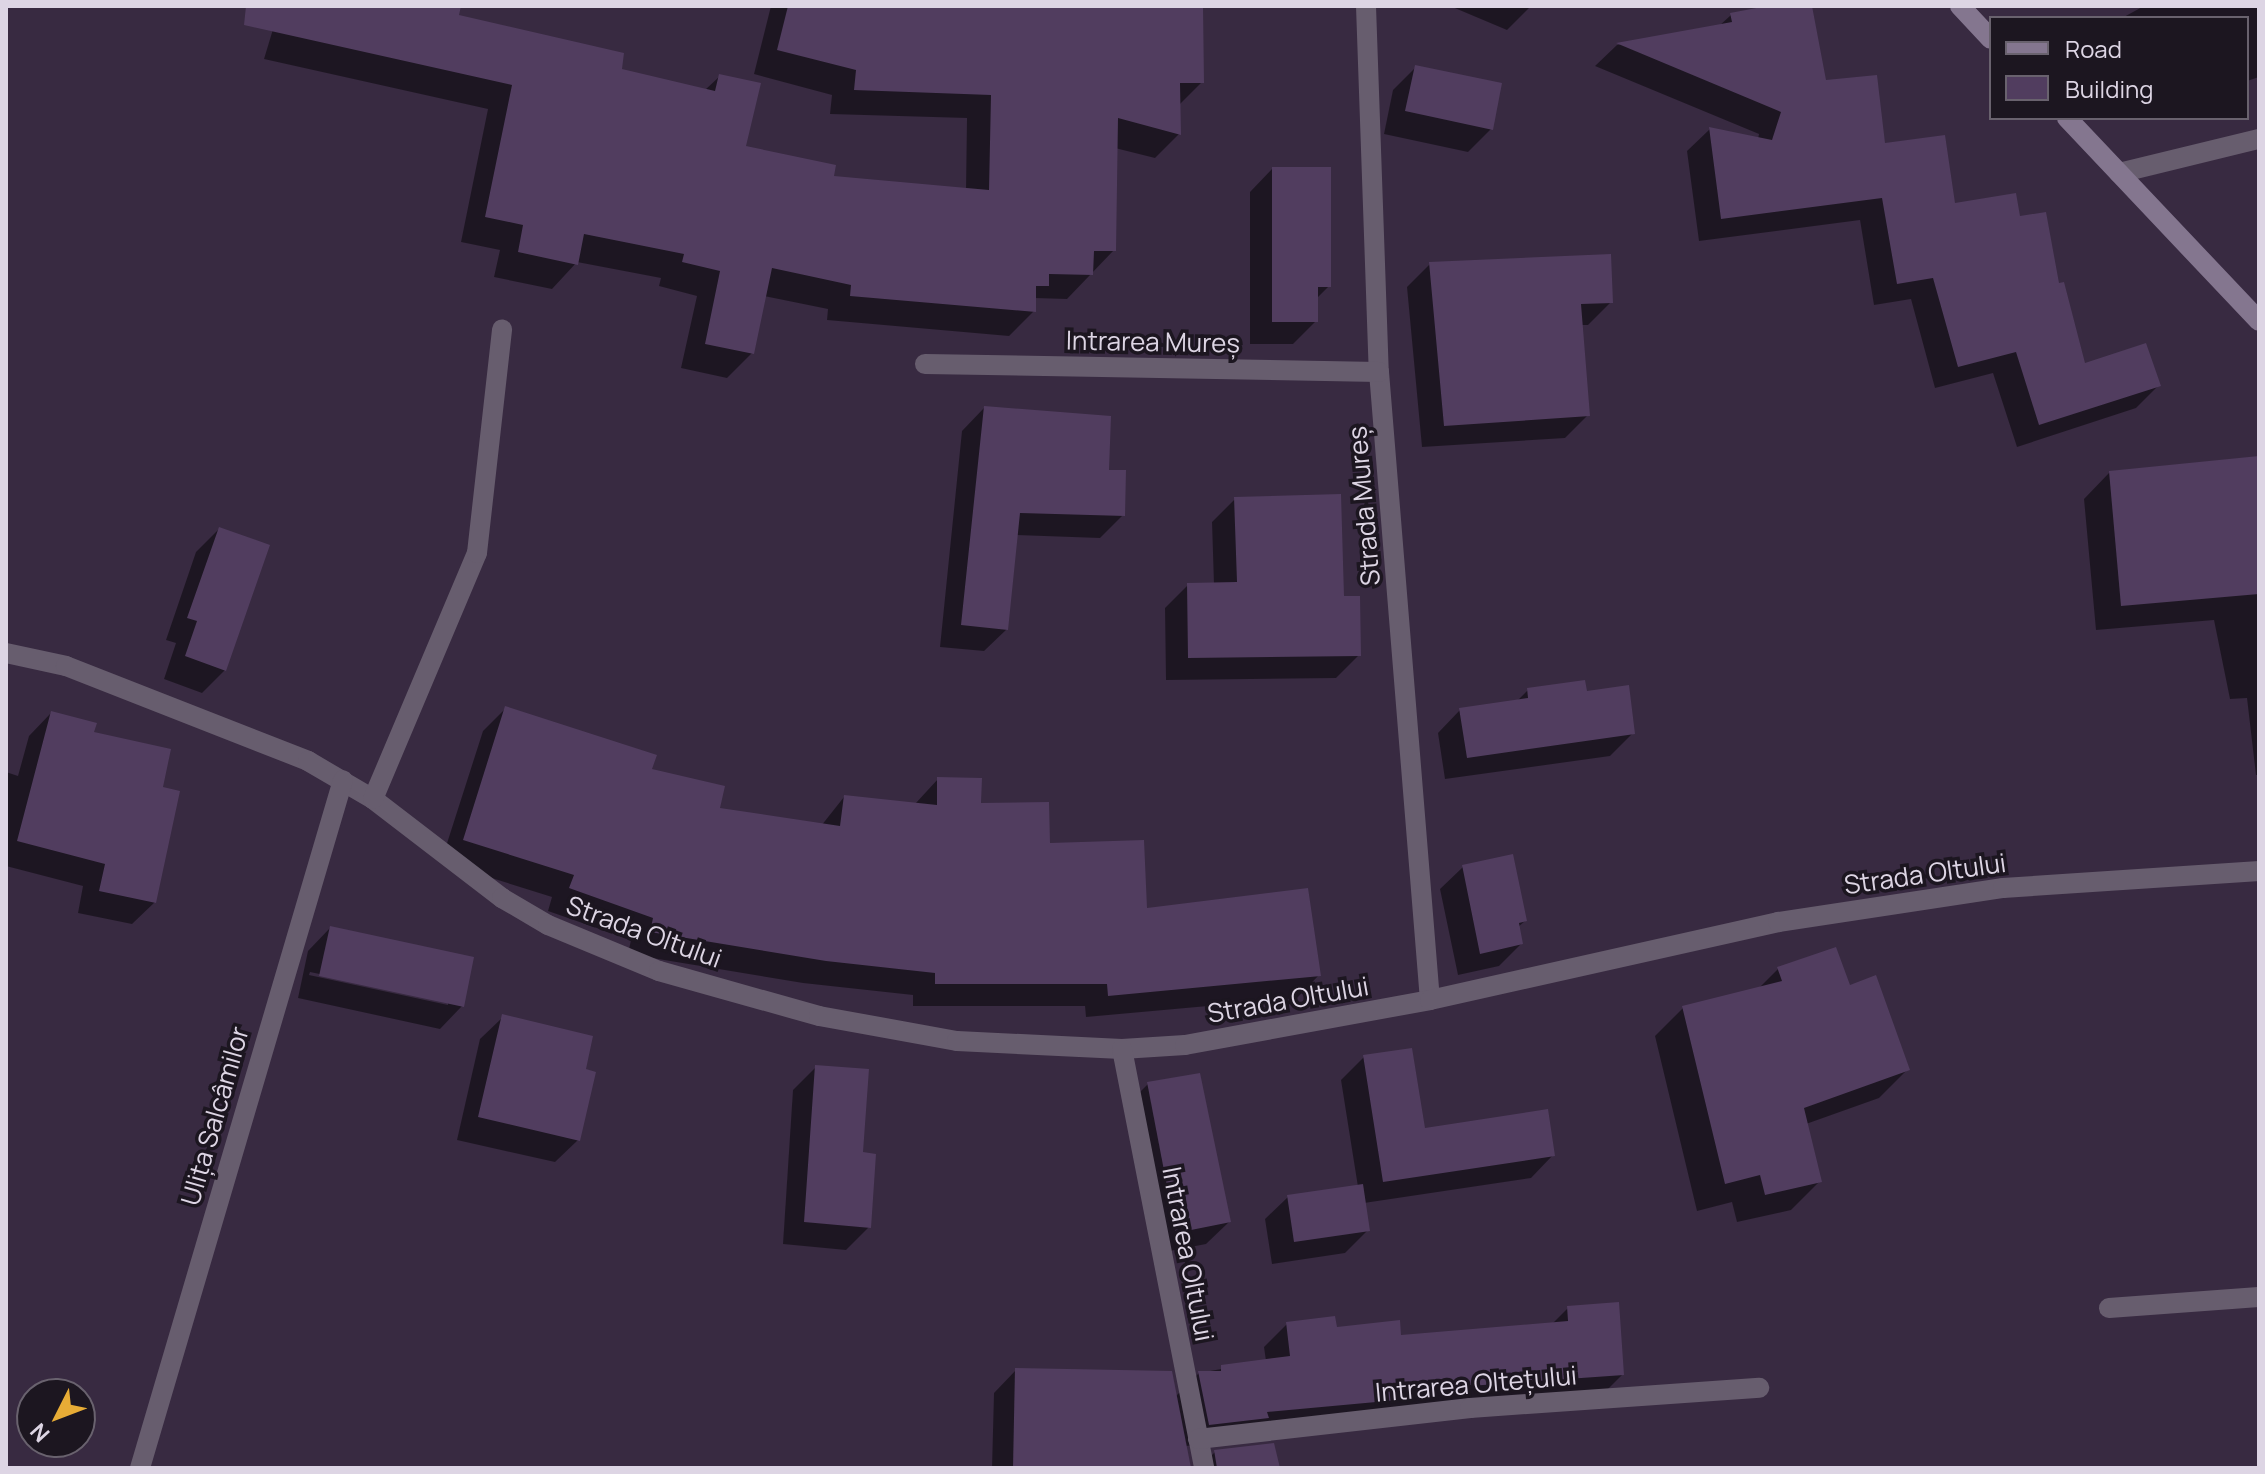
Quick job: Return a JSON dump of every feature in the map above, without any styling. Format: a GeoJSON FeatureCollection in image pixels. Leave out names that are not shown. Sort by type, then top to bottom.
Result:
{"type":"FeatureCollection","features":[{"type":"Feature","properties":{"kind":"main road"},"geometry":{"type":"LineString","coordinates":[[1960,6],[1989,37]]}},
{"type":"Feature","properties":{"kind":"main road"},"geometry":{"type":"LineString","coordinates":[[2069,120],[2259,321]]}},
{"type":"Feature","properties":{"kind":"street","name":"Strada Mureș"},"geometry":{"type":"LineString","coordinates":[[1366,6],[1379,372],[1430,1000]]}},
{"type":"Feature","properties":{"kind":"street"},"geometry":{"type":"LineString","coordinates":[[2119,173],[2259,139]]}},
{"type":"Feature","properties":{"kind":"street"},"geometry":{"type":"LineString","coordinates":[[373,799],[477,553],[502,329]]}},
{"type":"Feature","properties":{"kind":"street","name":"Intrarea Mureș"},"geometry":{"type":"LineString","coordinates":[[925,364],[1379,372]]}},
{"type":"Feature","properties":{"kind":"street","name":"Strada Oltului"},"geometry":{"type":"LineString","coordinates":[[6,653],[102,680],[308,761],[373,799],[502,898],[548,925],[659,971],[819,1016],[957,1041],[1122,1049],[1185,1045],[1430,1000],[1778,922],[2003,888],[2259,871]]}},
{"type":"Feature","properties":{"kind":"street","name":"Ulița Salcâmilor"},"geometry":{"type":"LineString","coordinates":[[140,1468],[343,780]]}},
{"type":"Feature","properties":{"kind":"street","name":"Intrarea Oltului"},"geometry":{"type":"LineString","coordinates":[[1122,1049],[1204,1468]]}},
{"type":"Feature","properties":{"kind":"street"},"geometry":{"type":"LineString","coordinates":[[2109,1308],[2259,1297]]}},
{"type":"Feature","properties":{"kind":"street","name":"Intrarea Oltețului"},"geometry":{"type":"LineString","coordinates":[[1198,1439],[1470,1408],[1759,1388]]}},
{"type":"Feature","properties":{"kind":"building"},"geometry":{"type":"Polygon","coordinates":[[[246,6],[461,6],[459,15],[624,53],[622,69],[715,91],[719,74],[761,83],[746,146],[836,165],[834,176],[989,190],[991,95],[854,90],[856,70],[777,50],[788,6],[1203,6],[1204,83],[1180,83],[1181,135],[1118,118],[1116,251],[1094,251],[1093,275],[1049,274],[1049,286],[1036,286],[1036,312],[850,296],[851,285],[772,268],[754,354],[705,344],[720,271],[682,262],[684,254],[584,234],[578,265],[518,252],[523,225],[485,217],[512,85],[244,25],[246,6]]]}},
{"type":"Feature","properties":{"kind":"building"},"geometry":{"type":"Polygon","coordinates":[[[1767,6],[1812,6],[1826,80],[1877,75],[1885,143],[1945,135],[1955,203],[2016,193],[2020,216],[2046,212],[2059,283],[2064,282],[2085,363],[2146,343],[2161,386],[2039,425],[2016,352],[1958,367],[1933,278],[1897,284],[1882,198],[1721,219],[1709,127],[1772,140],[1781,112],[1616,43],[1732,22],[1730,13],[1767,6]]]}},
{"type":"Feature","properties":{"kind":"building"},"geometry":{"type":"Polygon","coordinates":[[[1415,65],[1502,83],[1493,130],[1405,111],[1415,65]]]}},
{"type":"Feature","properties":{"kind":"building"},"geometry":{"type":"Polygon","coordinates":[[[1272,167],[1331,167],[1331,287],[1318,287],[1318,322],[1272,322],[1272,167]]]}},
{"type":"Feature","properties":{"kind":"building"},"geometry":{"type":"Polygon","coordinates":[[[1611,254],[1613,303],[1581,304],[1590,416],[1444,426],[1429,262],[1611,254]]]}},
{"type":"Feature","properties":{"kind":"building"},"geometry":{"type":"Polygon","coordinates":[[[984,406],[1111,416],[1109,470],[1126,470],[1125,516],[1020,513],[1008,630],[961,625],[984,406]]]}},
{"type":"Feature","properties":{"kind":"building"},"geometry":{"type":"Polygon","coordinates":[[[2259,456],[2259,594],[2121,606],[2109,471],[2259,456]]]}},
{"type":"Feature","properties":{"kind":"building"},"geometry":{"type":"Polygon","coordinates":[[[1341,494],[1344,596],[1360,596],[1361,656],[1188,658],[1187,583],[1237,582],[1234,497],[1341,494]]]}},
{"type":"Feature","properties":{"kind":"building"},"geometry":{"type":"Polygon","coordinates":[[[219,527],[270,545],[226,671],[185,656],[197,621],[187,618],[219,527]]]}},
{"type":"Feature","properties":{"kind":"building"},"geometry":{"type":"Polygon","coordinates":[[[1585,680],[1587,691],[1629,685],[1635,734],[1467,758],[1459,708],[1528,698],[1527,688],[1585,680]]]}},
{"type":"Feature","properties":{"kind":"building"},"geometry":{"type":"Polygon","coordinates":[[[505,706],[657,755],[652,769],[725,786],[720,808],[840,826],[844,795],[937,805],[937,777],[982,778],[981,803],[1049,802],[1050,843],[1144,840],[1147,908],[1308,888],[1321,976],[1108,996],[1107,984],[935,984],[935,973],[826,961],[650,932],[653,918],[569,888],[574,875],[463,840],[505,706]]]}},
{"type":"Feature","properties":{"kind":"building"},"geometry":{"type":"Polygon","coordinates":[[[51,711],[97,723],[94,732],[171,749],[163,787],[180,791],[156,903],[99,891],[105,864],[17,841],[51,711]]]}},
{"type":"Feature","properties":{"kind":"building"},"geometry":{"type":"Polygon","coordinates":[[[1513,854],[1527,921],[1519,923],[1523,944],[1480,954],[1462,865],[1513,854]]]}},
{"type":"Feature","properties":{"kind":"building"},"geometry":{"type":"Polygon","coordinates":[[[330,926],[474,957],[464,1007],[319,976],[330,926]]]}},
{"type":"Feature","properties":{"kind":"building"},"geometry":{"type":"Polygon","coordinates":[[[1836,947],[1850,985],[1876,975],[1910,1070],[1804,1108],[1822,1182],[1765,1195],[1760,1175],[1725,1184],[1682,1006],[1782,981],[1777,967],[1836,947]]]}},
{"type":"Feature","properties":{"kind":"building"},"geometry":{"type":"Polygon","coordinates":[[[502,1014],[593,1036],[586,1069],[596,1072],[580,1141],[478,1117],[502,1014]]]}},
{"type":"Feature","properties":{"kind":"building"},"geometry":{"type":"Polygon","coordinates":[[[1412,1048],[1425,1128],[1548,1109],[1555,1156],[1383,1182],[1363,1055],[1412,1048]]]}},
{"type":"Feature","properties":{"kind":"building"},"geometry":{"type":"Polygon","coordinates":[[[815,1065],[869,1069],[863,1152],[876,1154],[871,1228],[804,1222],[815,1065]]]}},
{"type":"Feature","properties":{"kind":"building"},"geometry":{"type":"Polygon","coordinates":[[[1200,1073],[1231,1222],[1176,1233],[1147,1082],[1200,1073]]]}},
{"type":"Feature","properties":{"kind":"building"},"geometry":{"type":"Polygon","coordinates":[[[1363,1184],[1370,1231],[1294,1242],[1287,1195],[1363,1184]]]}},
{"type":"Feature","properties":{"kind":"building"},"geometry":{"type":"Polygon","coordinates":[[[1619,1302],[1624,1375],[1397,1391],[1398,1400],[1267,1412],[1269,1418],[1209,1425],[1198,1371],[1221,1371],[1221,1365],[1290,1356],[1286,1322],[1335,1316],[1337,1327],[1400,1320],[1401,1335],[1568,1321],[1567,1306],[1619,1302]]]}},
{"type":"Feature","properties":{"kind":"building"},"geometry":{"type":"Polygon","coordinates":[[[1015,1368],[1172,1371],[1191,1468],[1013,1468],[1015,1368]]]}},
{"type":"Feature","properties":{"kind":"building"},"geometry":{"type":"Polygon","coordinates":[[[1274,1443],[1280,1468],[1217,1468],[1214,1450],[1274,1443]]]}}]}
